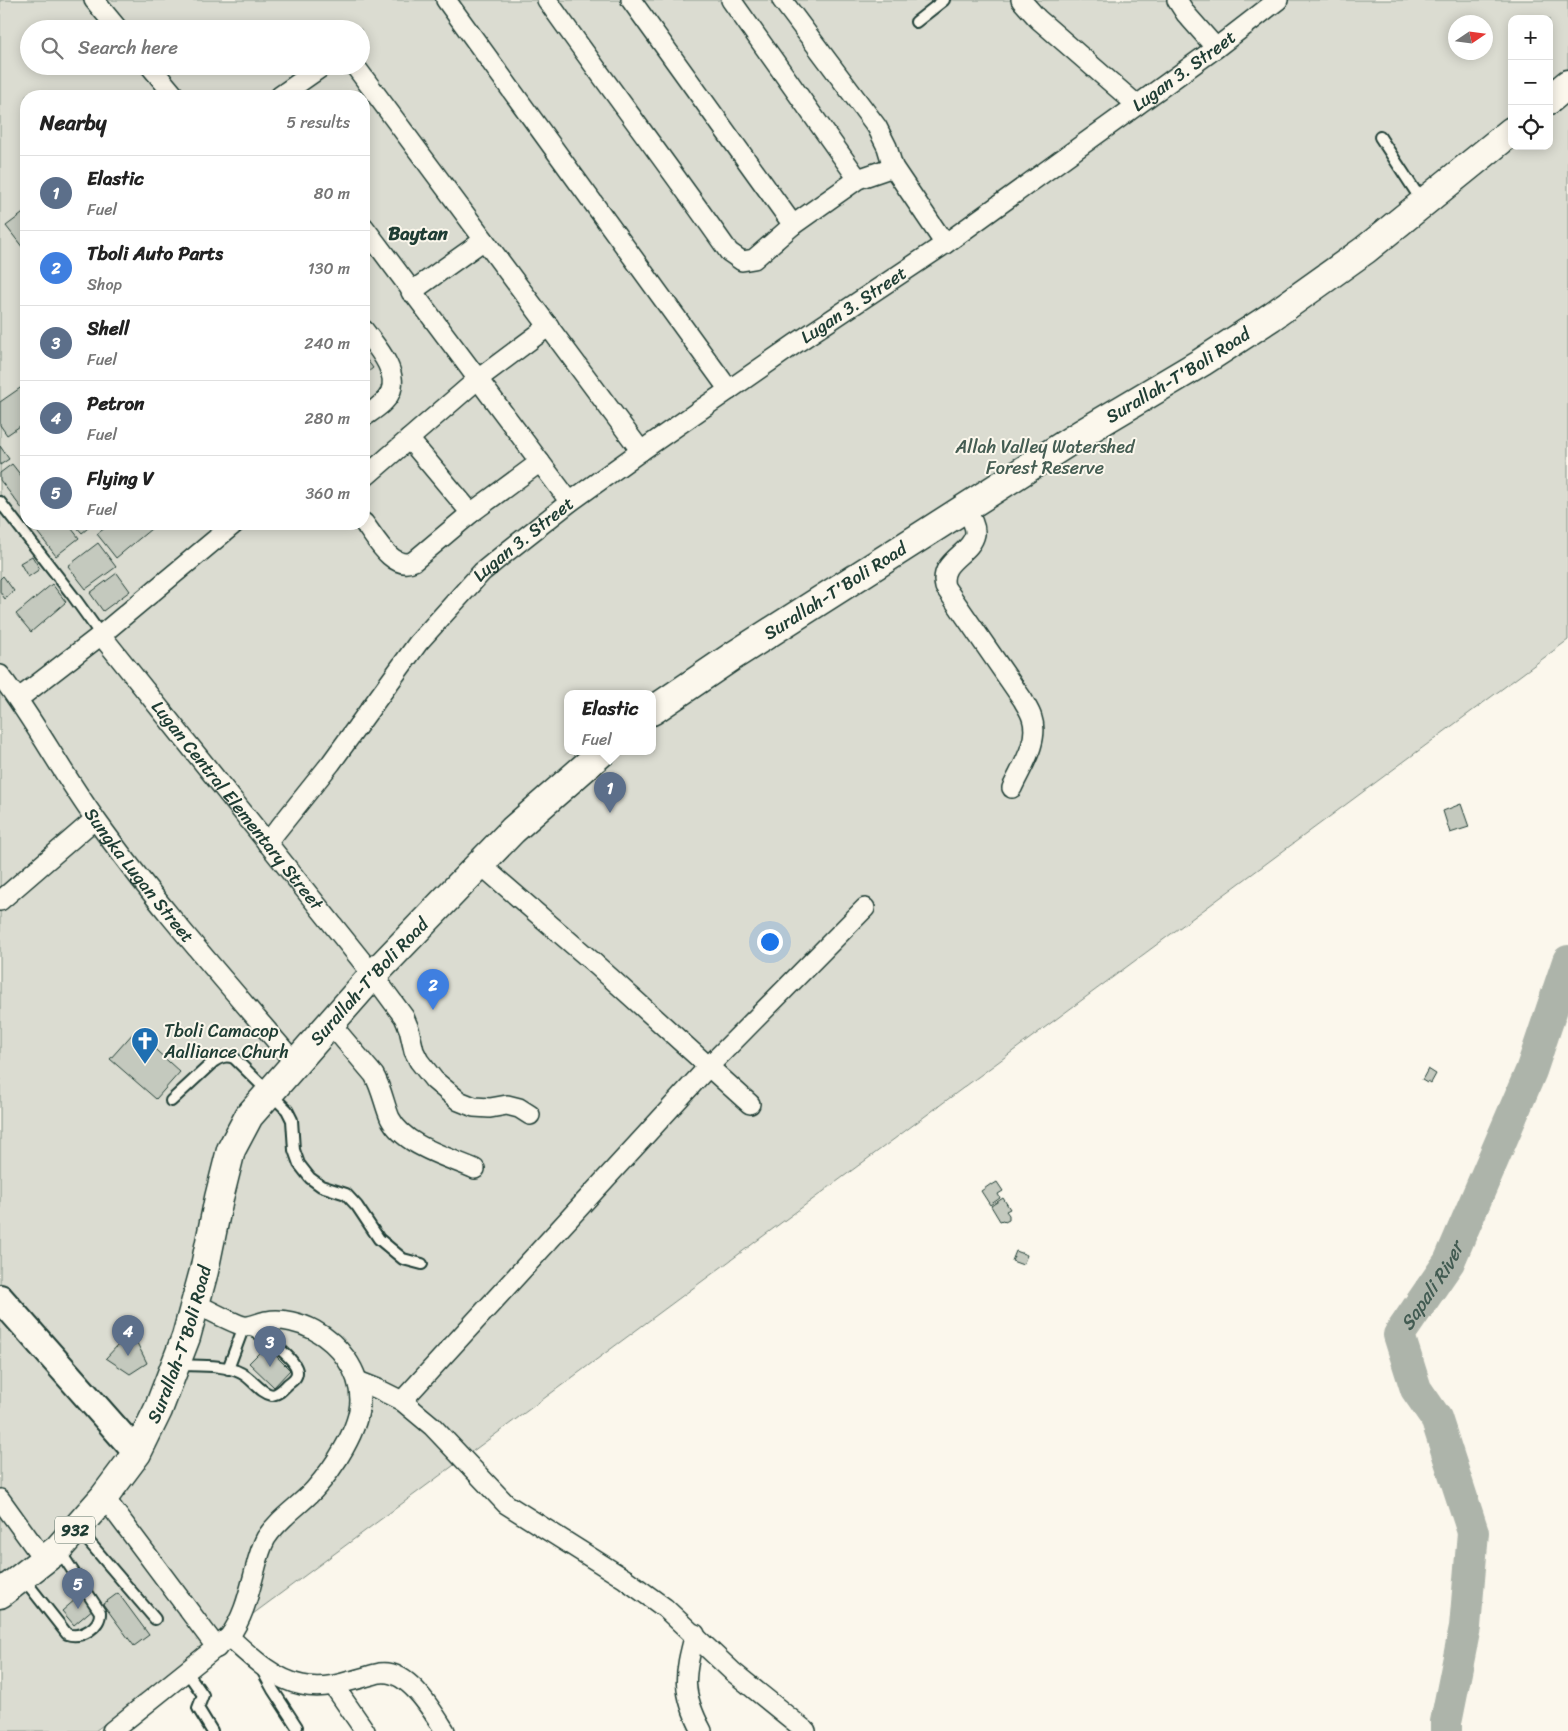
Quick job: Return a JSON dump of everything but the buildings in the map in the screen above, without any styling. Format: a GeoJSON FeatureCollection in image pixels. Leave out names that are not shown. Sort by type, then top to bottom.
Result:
{"type":"FeatureCollection","features":[{"type":"Feature","properties":{"kind":"main road"},"geometry":{"type":"LineString","coordinates":[[1553,97],[1568,84]]}},
{"type":"Feature","properties":{"kind":"main road","name":"Surallah-T'Boli Road"},"geometry":{"type":"LineString","coordinates":[[656,708],[733,656],[965,508],[1082,434],[1202,362],[1271,317],[1365,250],[1508,134]]}},
{"type":"Feature","properties":{"kind":"main road","name":"Surallah-T'Boli Road"},"geometry":{"type":"LineString","coordinates":[[137,1453],[158,1410],[177,1364],[196,1304],[219,1198],[232,1150],[249,1116],[294,1062],[373,975],[480,864],[513,830],[599,755]]}},
{"type":"Feature","properties":{"kind":"main road"},"geometry":{"type":"LineString","coordinates":[[0,1298],[137,1453]]}},
{"type":"Feature","properties":{"kind":"main road","name":"932"},"geometry":{"type":"LineString","coordinates":[[0,1594],[51,1554],[77,1528],[104,1497],[137,1453]]}},
{"type":"Feature","properties":{"kind":"street"},"geometry":{"type":"LineString","coordinates":[[94,0],[111,20]]}},
{"type":"Feature","properties":{"kind":"street"},"geometry":{"type":"LineString","coordinates":[[446,0],[729,390]]}},
{"type":"Feature","properties":{"kind":"street"},"geometry":{"type":"LineString","coordinates":[[547,0],[605,82],[675,173],[729,252],[742,261],[754,259],[793,225],[858,178],[893,167]]}},
{"type":"Feature","properties":{"kind":"street"},"geometry":{"type":"LineString","coordinates":[[631,0],[793,225]]}},
{"type":"Feature","properties":{"kind":"street"},"geometry":{"type":"LineString","coordinates":[[731,0],[858,178]]}},
{"type":"Feature","properties":{"kind":"street"},"geometry":{"type":"LineString","coordinates":[[782,0],[877,127],[887,146],[893,167],[945,244]]}},
{"type":"Feature","properties":{"kind":"street"},"geometry":{"type":"LineString","coordinates":[[1021,0],[1038,19],[1137,105]]}},
{"type":"Feature","properties":{"kind":"street"},"geometry":{"type":"LineString","coordinates":[[1177,0],[1186,14],[1216,48]]}},
{"type":"Feature","properties":{"kind":"street","name":"Lugan 3. Street"},"geometry":{"type":"LineString","coordinates":[[267,843],[331,763],[398,669],[437,621],[482,572],[570,502],[795,344],[945,244],[1216,48],[1278,0]]}},
{"type":"Feature","properties":{"kind":"street"},"geometry":{"type":"LineString","coordinates":[[158,75],[170,90]]}},
{"type":"Feature","properties":{"kind":"street"},"geometry":{"type":"LineString","coordinates":[[289,90],[310,75]]}},
{"type":"Feature","properties":{"kind":"street"},"geometry":{"type":"LineString","coordinates":[[362,75],[642,451]]}},
{"type":"Feature","properties":{"kind":"street"},"geometry":{"type":"LineString","coordinates":[[370,235],[570,502]]}},
{"type":"Feature","properties":{"kind":"street"},"geometry":{"type":"LineString","coordinates":[[411,292],[484,240]]}},
{"type":"Feature","properties":{"kind":"street"},"geometry":{"type":"LineString","coordinates":[[370,473],[478,379],[549,326]]}},
{"type":"Feature","properties":{"kind":"street"},"geometry":{"type":"LineString","coordinates":[[370,338],[386,360],[390,368],[392,381],[390,393],[370,412]]}},
{"type":"Feature","properties":{"kind":"street"},"geometry":{"type":"LineString","coordinates":[[408,439],[471,513]]}},
{"type":"Feature","properties":{"kind":"street"},"geometry":{"type":"LineString","coordinates":[[370,530],[390,556],[402,564],[408,564],[471,513],[540,462]]}},
{"type":"Feature","properties":{"kind":"street"},"geometry":{"type":"LineString","coordinates":[[965,508],[974,525],[975,534],[971,542],[946,570],[943,578],[946,587],[1024,700],[1032,718],[1034,728],[1031,746],[1012,788]]}},
{"type":"Feature","properties":{"kind":"street"},"geometry":{"type":"LineString","coordinates":[[18,699],[101,635],[227,530]]}},
{"type":"Feature","properties":{"kind":"street","name":"Lugan Central Elementary Street"},"geometry":{"type":"LineString","coordinates":[[101,635],[373,975],[404,1018],[409,1029],[414,1051],[419,1061],[434,1080],[459,1101],[474,1107],[490,1108],[508,1105],[519,1108],[530,1115]]}},
{"type":"Feature","properties":{"kind":"street","name":"Sungka Lugan Street"},"geometry":{"type":"LineString","coordinates":[[0,675],[18,699],[95,819],[172,919],[294,1062]]}},
{"type":"Feature","properties":{"kind":"street"},"geometry":{"type":"LineString","coordinates":[[0,901],[95,819]]}},
{"type":"Feature","properties":{"kind":"street"},"geometry":{"type":"LineString","coordinates":[[480,864],[750,1104]]}},
{"type":"Feature","properties":{"kind":"street"},"geometry":{"type":"LineString","coordinates":[[402,1401],[709,1066],[865,908]]}},
{"type":"Feature","properties":{"kind":"street"},"geometry":{"type":"LineString","coordinates":[[330,1022],[374,1075],[391,1120],[400,1132],[412,1142],[475,1169]]}},
{"type":"Feature","properties":{"kind":"street"},"geometry":{"type":"LineString","coordinates":[[112,1731],[223,1643],[238,1625],[245,1609],[265,1540],[275,1525],[313,1491],[327,1474],[342,1452],[356,1422],[360,1400],[358,1381],[351,1365],[328,1339],[300,1324],[282,1321],[270,1320],[244,1326],[196,1304]]}},
{"type":"Feature","properties":{"kind":"street"},"geometry":{"type":"LineString","coordinates":[[358,1381],[402,1401],[432,1426],[506,1504],[625,1579],[665,1608],[695,1634],[733,1672],[806,1731]]}},
{"type":"Feature","properties":{"kind":"street"},"geometry":{"type":"LineString","coordinates":[[104,1497],[223,1643],[300,1685],[334,1686],[381,1673],[396,1675],[409,1683],[435,1715],[445,1731]]}},
{"type":"Feature","properties":{"kind":"street"},"geometry":{"type":"LineString","coordinates":[[0,1499],[51,1554]]}},
{"type":"Feature","properties":{"kind":"street"},"geometry":{"type":"LineString","coordinates":[[695,1634],[687,1663],[686,1688],[691,1711],[702,1731]]}},
{"type":"Feature","properties":{"kind":"street"},"geometry":{"type":"LineString","coordinates":[[334,1686],[365,1731]]}},
{"type":"Feature","properties":{"kind":"lane"},"geometry":{"type":"LineString","coordinates":[[916,22],[944,0]]}},
{"type":"Feature","properties":{"kind":"lane"},"geometry":{"type":"LineString","coordinates":[[1380,136],[1423,204]]}},
{"type":"Feature","properties":{"kind":"lane"},"geometry":{"type":"LineString","coordinates":[[0,502],[20,528]]}},
{"type":"Feature","properties":{"kind":"lane"},"geometry":{"type":"LineString","coordinates":[[22,530],[101,635]]}},
{"type":"Feature","properties":{"kind":"lane"},"geometry":{"type":"LineString","coordinates":[[171,1101],[220,1057],[228,1056],[234,1058],[287,1110],[292,1120],[294,1150],[299,1164],[310,1178],[320,1186],[346,1194],[378,1239],[403,1259],[422,1264]]}},
{"type":"Feature","properties":{"kind":"lane"},"geometry":{"type":"LineString","coordinates":[[177,1364],[228,1368],[244,1375],[270,1395],[280,1392],[296,1377],[297,1371],[296,1367],[273,1343],[244,1326],[228,1368]]}},
{"type":"Feature","properties":{"kind":"lane"},"geometry":{"type":"LineString","coordinates":[[77,1528],[155,1619]]}},
{"type":"Feature","properties":{"kind":"lane"},"geometry":{"type":"LineString","coordinates":[[23,1577],[68,1634],[74,1636],[86,1633],[98,1623],[100,1612],[51,1554]]}},
{"type":"Feature","properties":{"kind":"lane"},"geometry":{"type":"LineString","coordinates":[[260,1664],[272,1690],[297,1728]]}},
{"type":"Feature","properties":{"kind":"lane"},"geometry":{"type":"LineString","coordinates":[[187,1672],[203,1695],[198,1708],[212,1731]]}},
{"type":"Feature","properties":{"kind":"green space","name":"Allah Valley Watershed Forest Reserve"},"geometry":{"type":"Polygon","coordinates":[[[0,0],[1568,0],[1568,640],[95,1731],[0,1731],[0,0]]]}},
{"type":"Feature","properties":{"kind":"waterway","name":"Sapali River"},"geometry":{"type":"LineString","coordinates":[[1446,1731],[1446,1722],[1465,1627],[1473,1532],[1436,1418],[1416,1389],[1399,1335],[1449,1262],[1531,1071],[1568,961]]}},
{"type":"Feature","properties":{"kind":"place","name":"Elastic"},"geometry":{"type":"Point","coordinates":[610,813]}},
{"type":"Feature","properties":{"kind":"place","name":"Tboli Auto Parts"},"geometry":{"type":"Point","coordinates":[433,1010]}},
{"type":"Feature","properties":{"kind":"place","name":"Tboli Camacop Aalliance Churh"},"geometry":{"type":"Point","coordinates":[145,1065]}},
{"type":"Feature","properties":{"kind":"place","name":"Petron"},"geometry":{"type":"Point","coordinates":[128,1356]}},
{"type":"Feature","properties":{"kind":"place","name":"Shell"},"geometry":{"type":"Point","coordinates":[270,1367]}},
{"type":"Feature","properties":{"kind":"place","name":"Flying V"},"geometry":{"type":"Point","coordinates":[78,1609]}},
{"type":"Feature","properties":{"kind":"district","name":"Baytan"},"geometry":{"type":"Point","coordinates":[418,233]}}]}
